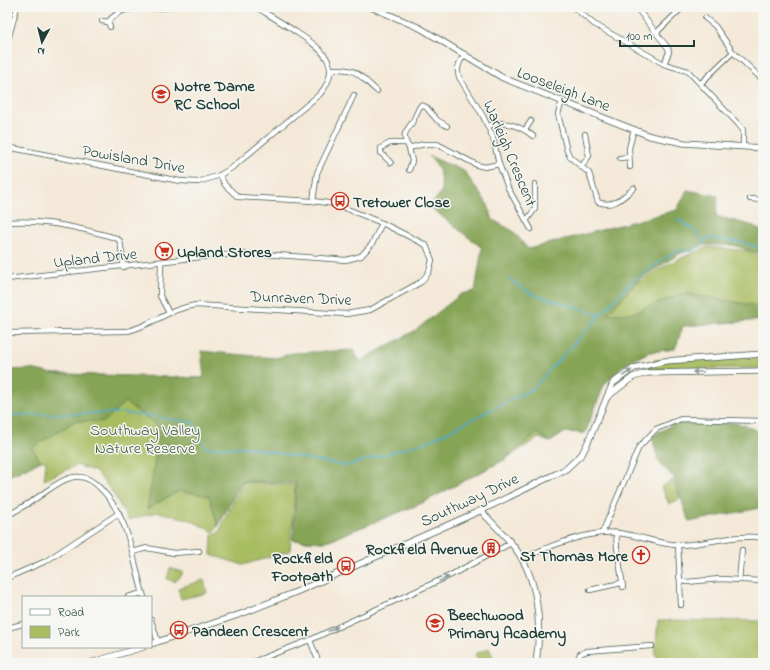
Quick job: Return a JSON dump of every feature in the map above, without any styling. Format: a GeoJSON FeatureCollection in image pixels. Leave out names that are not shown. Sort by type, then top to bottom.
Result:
{"type":"FeatureCollection","features":[{"type":"Feature","properties":{"kind":"street"},"geometry":{"type":"LineString","coordinates":[[7,44],[18,7]]}},
{"type":"Feature","properties":{"kind":"street"},"geometry":{"type":"LineString","coordinates":[[102,21],[109,24],[113,16],[128,9],[169,7]]}},
{"type":"Feature","properties":{"kind":"street"},"geometry":{"type":"LineString","coordinates":[[256,7],[316,45],[327,57],[330,69],[353,71],[362,76],[377,91]]}},
{"type":"Feature","properties":{"kind":"street","name":"Looseleigh Lane"},"geometry":{"type":"LineString","coordinates":[[371,7],[420,28],[503,78],[634,129],[666,140],[743,145],[763,148]]}},
{"type":"Feature","properties":{"kind":"street"},"geometry":{"type":"LineString","coordinates":[[573,7],[594,24],[664,64],[688,71],[701,83],[743,130],[743,145]]}},
{"type":"Feature","properties":{"kind":"street"},"geometry":{"type":"LineString","coordinates":[[636,7],[669,52],[664,64]]}},
{"type":"Feature","properties":{"kind":"street"},"geometry":{"type":"LineString","coordinates":[[656,33],[683,7]]}},
{"type":"Feature","properties":{"kind":"street"},"geometry":{"type":"LineString","coordinates":[[705,18],[715,26],[733,52],[763,80]]}},
{"type":"Feature","properties":{"kind":"street"},"geometry":{"type":"LineString","coordinates":[[701,83],[733,52]]}},
{"type":"Feature","properties":{"kind":"street","name":"Warleigh Crescent"},"geometry":{"type":"LineString","coordinates":[[465,54],[459,63],[457,72],[488,126],[508,188],[531,229]]}},
{"type":"Feature","properties":{"kind":"street","name":"Powisland Drive"},"geometry":{"type":"LineString","coordinates":[[7,147],[167,180],[198,182],[220,175],[233,168],[320,94],[328,83],[330,69]]}},
{"type":"Feature","properties":{"kind":"street"},"geometry":{"type":"LineString","coordinates":[[313,201],[317,174],[354,95]]}},
{"type":"Feature","properties":{"kind":"street"},"geometry":{"type":"LineString","coordinates":[[562,101],[558,114],[567,152],[570,157],[592,178],[598,202],[609,205],[614,204],[634,188]]}},
{"type":"Feature","properties":{"kind":"street"},"geometry":{"type":"LineString","coordinates":[[409,170],[412,161],[409,148],[406,143],[405,130],[420,106],[422,105],[437,120],[447,126]]}},
{"type":"Feature","properties":{"kind":"street"},"geometry":{"type":"LineString","coordinates":[[410,111],[416,114]]}},
{"type":"Feature","properties":{"kind":"street"},"geometry":{"type":"LineString","coordinates":[[525,130],[531,121]]}},
{"type":"Feature","properties":{"kind":"street"},"geometry":{"type":"LineString","coordinates":[[488,126],[501,122],[525,130],[533,136]]}},
{"type":"Feature","properties":{"kind":"street"},"geometry":{"type":"LineString","coordinates":[[630,167],[629,148],[634,129]]}},
{"type":"Feature","properties":{"kind":"street"},"geometry":{"type":"LineString","coordinates":[[581,167],[589,156],[585,134]]}},
{"type":"Feature","properties":{"kind":"street"},"geometry":{"type":"LineString","coordinates":[[391,163],[381,153],[381,148],[390,143],[406,143]]}},
{"type":"Feature","properties":{"kind":"street"},"geometry":{"type":"LineString","coordinates":[[409,148],[424,144],[437,144],[477,165],[485,166],[499,164]]}},
{"type":"Feature","properties":{"kind":"street"},"geometry":{"type":"LineString","coordinates":[[620,158],[629,157]]}},
{"type":"Feature","properties":{"kind":"street","name":"Dunraven Drive"},"geometry":{"type":"LineString","coordinates":[[7,333],[128,331],[139,328],[179,308],[196,305],[346,314],[370,310],[421,282],[429,272],[432,260],[426,245],[382,223],[335,204],[313,201],[238,197],[226,185],[220,175]]}},
{"type":"Feature","properties":{"kind":"street","name":"Warleigh Crescent"},"geometry":{"type":"LineString","coordinates":[[526,221],[535,209],[535,184]]}},
{"type":"Feature","properties":{"kind":"street"},"geometry":{"type":"LineString","coordinates":[[630,192],[634,196]]}},
{"type":"Feature","properties":{"kind":"street"},"geometry":{"type":"LineString","coordinates":[[750,199],[763,200]]}},
{"type":"Feature","properties":{"kind":"street"},"geometry":{"type":"LineString","coordinates":[[7,222],[22,221],[47,223],[116,238],[120,241],[124,267]]}},
{"type":"Feature","properties":{"kind":"street","name":"Upland Drive"},"geometry":{"type":"LineString","coordinates":[[7,278],[242,254],[346,260],[361,256],[372,244],[382,223]]}},
{"type":"Feature","properties":{"kind":"street"},"geometry":{"type":"LineString","coordinates":[[161,263],[160,296],[169,313]]}},
{"type":"Feature","properties":{"kind":"street","name":"Southway Drive"},"geometry":{"type":"LineString","coordinates":[[152,644],[241,614],[296,592],[482,510],[573,464],[582,454],[588,442],[613,383],[634,368],[665,361],[763,354]]}},
{"type":"Feature","properties":{"kind":"street","name":"Southway Drive"},"geometry":{"type":"LineString","coordinates":[[606,399],[633,377],[647,372],[763,371]]}},
{"type":"Feature","properties":{"kind":"street"},"geometry":{"type":"LineString","coordinates":[[602,533],[639,447],[656,429],[680,419],[763,421]]}},
{"type":"Feature","properties":{"kind":"street"},"geometry":{"type":"LineString","coordinates":[[7,516],[56,484],[70,478],[78,477],[94,482],[114,503],[119,513],[133,552],[143,595]]}},
{"type":"Feature","properties":{"kind":"street"},"geometry":{"type":"LineString","coordinates":[[482,510],[512,544],[522,560],[531,581],[538,614],[536,663]]}},
{"type":"Feature","properties":{"kind":"street"},"geometry":{"type":"LineString","coordinates":[[7,578],[46,561],[119,513]]}},
{"type":"Feature","properties":{"kind":"street"},"geometry":{"type":"LineString","coordinates":[[590,590],[622,585],[616,532]]}},
{"type":"Feature","properties":{"kind":"street"},"geometry":{"type":"LineString","coordinates":[[522,560],[576,538],[602,533],[616,532],[656,542],[678,545],[729,537],[763,538]]}},
{"type":"Feature","properties":{"kind":"street"},"geometry":{"type":"LineString","coordinates":[[250,663],[310,640],[449,576],[512,544]]}},
{"type":"Feature","properties":{"kind":"street"},"geometry":{"type":"LineString","coordinates":[[678,545],[681,606]]}},
{"type":"Feature","properties":{"kind":"street"},"geometry":{"type":"LineString","coordinates":[[133,552],[147,548],[174,553],[199,551]]}},
{"type":"Feature","properties":{"kind":"street"},"geometry":{"type":"LineString","coordinates":[[739,580],[742,550]]}},
{"type":"Feature","properties":{"kind":"street"},"geometry":{"type":"LineString","coordinates":[[679,576],[681,581],[687,582],[720,579],[763,581]]}},
{"type":"Feature","properties":{"kind":"street"},"geometry":{"type":"LineString","coordinates":[[152,623],[158,642]]}},
{"type":"Feature","properties":{"kind":"street"},"geometry":{"type":"LineString","coordinates":[[7,628],[22,624]]}},
{"type":"Feature","properties":{"kind":"street"},"geometry":{"type":"LineString","coordinates":[[310,640],[319,663]]}},
{"type":"Feature","properties":{"kind":"street"},"geometry":{"type":"LineString","coordinates":[[642,646],[642,652]]}},
{"type":"Feature","properties":{"kind":"street"},"geometry":{"type":"LineString","coordinates":[[576,663],[580,654],[587,652],[652,646]]}},
{"type":"Feature","properties":{"kind":"street"},"geometry":{"type":"LineString","coordinates":[[90,663],[140,648]]}},
{"type":"Feature","properties":{"kind":"green space"},"geometry":{"type":"Polygon","coordinates":[[[429,156],[464,171],[488,205],[493,220],[513,231],[528,249],[677,210],[687,190],[718,196],[716,216],[754,226],[763,233],[763,255],[733,245],[705,245],[679,254],[641,278],[607,314],[632,313],[683,293],[759,306],[761,320],[683,326],[675,349],[649,352],[622,366],[604,385],[585,433],[565,432],[550,442],[537,433],[504,460],[420,504],[324,542],[293,540],[296,483],[242,481],[218,527],[209,496],[179,491],[147,509],[160,428],[125,402],[104,422],[75,421],[32,448],[41,461],[7,477],[7,370],[31,369],[54,374],[204,378],[201,351],[276,358],[292,353],[353,350],[360,361],[416,330],[461,294],[475,291],[482,248],[430,207],[442,190],[439,169],[429,156]]]}},
{"type":"Feature","properties":{"kind":"green space","name":"Southway Valley Nature Reserve"},"geometry":{"type":"Polygon","coordinates":[[[708,247],[750,251],[763,259],[763,320],[683,326],[675,349],[649,352],[622,366],[604,385],[585,433],[565,432],[550,442],[538,438],[504,460],[420,504],[324,542],[293,540],[296,483],[242,481],[214,532],[188,519],[158,512],[128,520],[113,493],[96,472],[77,465],[44,480],[46,461],[41,461],[7,477],[32,373],[205,378],[206,448],[628,290],[647,276],[666,265],[708,247]]]}},
{"type":"Feature","properties":{"kind":"green space"},"geometry":{"type":"Polygon","coordinates":[[[763,355],[763,368],[645,369],[655,360],[763,355]]]}},
{"type":"Feature","properties":{"kind":"green space"},"geometry":{"type":"Polygon","coordinates":[[[677,422],[727,422],[745,425],[763,434],[763,501],[760,508],[689,522],[674,478],[658,461],[652,436],[677,422]]]}},
{"type":"Feature","properties":{"kind":"green space"},"geometry":{"type":"Polygon","coordinates":[[[673,480],[680,499],[669,504],[661,487],[673,480]]]}},
{"type":"Feature","properties":{"kind":"green space"},"geometry":{"type":"Polygon","coordinates":[[[243,482],[295,485],[290,551],[243,565],[211,555],[212,534],[218,534],[243,482]]]}},
{"type":"Feature","properties":{"kind":"green space"},"geometry":{"type":"Polygon","coordinates":[[[170,568],[182,572],[182,575],[175,582],[167,579],[170,568]]]}},
{"type":"Feature","properties":{"kind":"green space"},"geometry":{"type":"Polygon","coordinates":[[[204,580],[207,593],[181,599],[178,588],[204,580]]]}},
{"type":"Feature","properties":{"kind":"green space"},"geometry":{"type":"Polygon","coordinates":[[[658,620],[763,621],[763,663],[661,663],[655,654],[658,620]]]}},
{"type":"Feature","properties":{"kind":"green space"},"geometry":{"type":"Polygon","coordinates":[[[489,648],[496,663],[479,663],[475,654],[489,648]]]}},
{"type":"Feature","properties":{"kind":"waterway"},"geometry":{"type":"LineString","coordinates":[[677,219],[691,228],[705,241]]}},
{"type":"Feature","properties":{"kind":"waterway"},"geometry":{"type":"LineString","coordinates":[[159,418],[193,422],[206,448],[246,447],[346,466],[429,441],[532,389],[632,281],[676,251],[693,251],[709,238],[741,242],[763,249]]}},
{"type":"Feature","properties":{"kind":"waterway"},"geometry":{"type":"LineString","coordinates":[[509,279],[532,294],[601,315]]}},
{"type":"Feature","properties":{"kind":"waterway"},"geometry":{"type":"LineString","coordinates":[[7,415],[118,413]]}},
{"type":"Feature","properties":{"kind":"waterway"},"geometry":{"type":"LineString","coordinates":[[122,413],[157,417]]}},
{"type":"Feature","properties":{"kind":"place","name":"Notre Dame RC School"},"geometry":{"type":"Point","coordinates":[161,94]}},
{"type":"Feature","properties":{"kind":"place","name":"Tretower Close"},"geometry":{"type":"Point","coordinates":[340,201]}},
{"type":"Feature","properties":{"kind":"place","name":"Upland Stores"},"geometry":{"type":"Point","coordinates":[164,251]}},
{"type":"Feature","properties":{"kind":"place","name":"Rockfield Avenue"},"geometry":{"type":"Point","coordinates":[491,548]}},
{"type":"Feature","properties":{"kind":"place","name":"St Thomas More"},"geometry":{"type":"Point","coordinates":[641,555]}},
{"type":"Feature","properties":{"kind":"place","name":"Rockfield Footpath"},"geometry":{"type":"Point","coordinates":[346,566]}},
{"type":"Feature","properties":{"kind":"place","name":"Beechwood Primary Academy"},"geometry":{"type":"Point","coordinates":[435,623]}},
{"type":"Feature","properties":{"kind":"place","name":"Pandeen Crescent"},"geometry":{"type":"Point","coordinates":[179,630]}}]}
